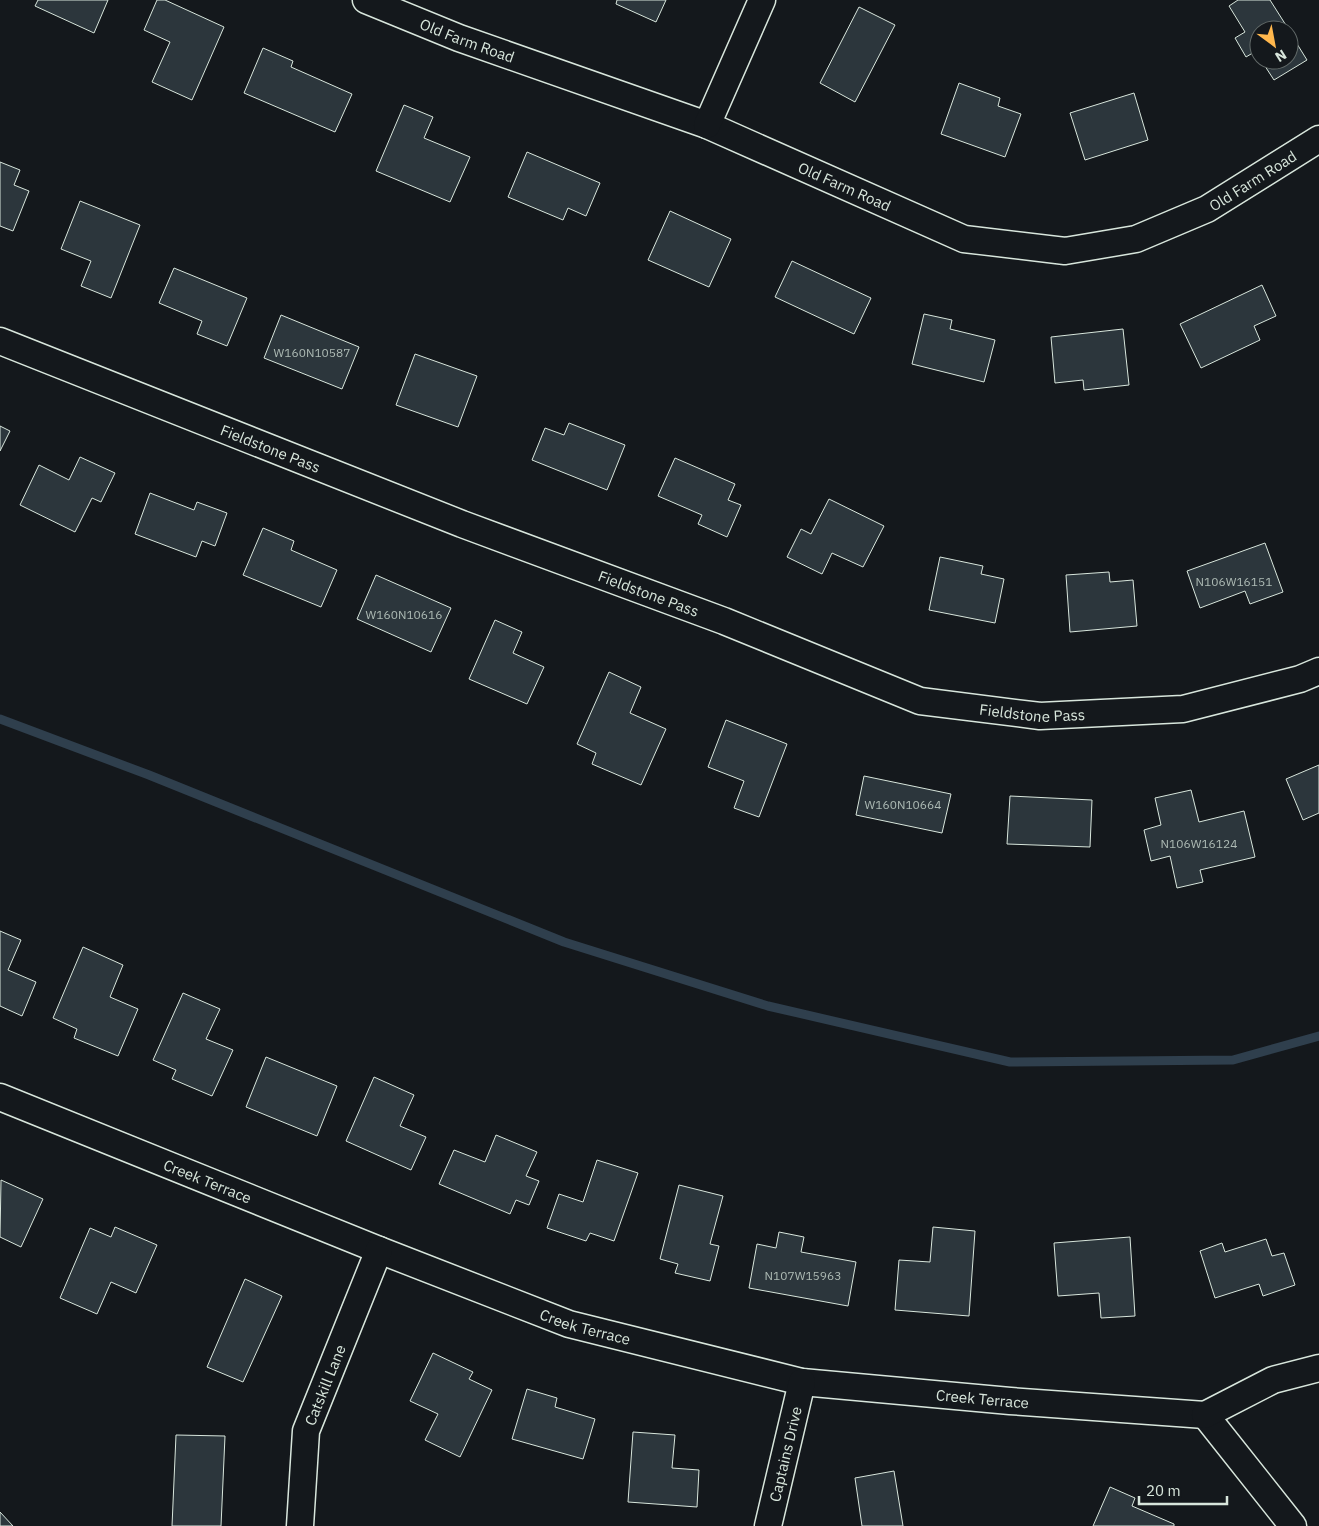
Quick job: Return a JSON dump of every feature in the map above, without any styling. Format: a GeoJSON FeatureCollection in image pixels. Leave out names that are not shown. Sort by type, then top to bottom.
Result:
{"type":"FeatureCollection","features":[{"type":"Feature","properties":{"kind":"street","name":"Old Farm Road"},"geometry":{"type":"LineString","coordinates":[[366,0],[459,38],[707,125],[964,239],[1065,251],[1136,239],[1207,209],[1319,139]]}},
{"type":"Feature","properties":{"kind":"street"},"geometry":{"type":"LineString","coordinates":[[707,125],[762,0]]}},
{"type":"Feature","properties":{"kind":"street","name":"Fieldstone Pass"},"geometry":{"type":"LineString","coordinates":[[0,342],[462,524],[724,621],[920,701],[1040,716],[1183,709],[1300,678],[1319,671]]}},
{"type":"Feature","properties":{"kind":"street","name":"Creek Terrace"},"geometry":{"type":"LineString","coordinates":[[0,1097],[568,1324],[802,1382],[1010,1401],[1205,1415]]}},
{"type":"Feature","properties":{"kind":"street","name":"Catskill Lane"},"geometry":{"type":"LineString","coordinates":[[300,1526],[306,1431],[379,1250]]}},
{"type":"Feature","properties":{"kind":"street"},"geometry":{"type":"LineString","coordinates":[[1293,1526],[1205,1415],[1273,1380],[1319,1368]]}},
{"type":"Feature","properties":{"kind":"street","name":"Captains Drive"},"geometry":{"type":"LineString","coordinates":[[768,1526],[802,1382]]}},
{"type":"Feature","properties":{"kind":"building"},"geometry":{"type":"Polygon","coordinates":[[[38,0],[108,0],[94,33],[35,6],[38,0]]]}},
{"type":"Feature","properties":{"kind":"building"},"geometry":{"type":"Polygon","coordinates":[[[157,0],[165,0],[224,27],[192,100],[152,82],[170,42],[144,30],[157,0]]]}},
{"type":"Feature","properties":{"kind":"building"},"geometry":{"type":"Polygon","coordinates":[[[617,0],[666,0],[656,22],[616,4],[617,0]]]}},
{"type":"Feature","properties":{"kind":"building"},"geometry":{"type":"Polygon","coordinates":[[[1238,0],[1270,0],[1283,20],[1249,20],[1249,55],[1246,57],[1235,38],[1245,32],[1229,6],[1238,0]]]}},
{"type":"Feature","properties":{"kind":"building"},"geometry":{"type":"Polygon","coordinates":[[[859,7],[895,25],[855,102],[820,83],[859,7]]]}},
{"type":"Feature","properties":{"kind":"building"},"geometry":{"type":"Polygon","coordinates":[[[1299,47],[1307,60],[1299,65],[1299,47]]]}},
{"type":"Feature","properties":{"kind":"building"},"geometry":{"type":"Polygon","coordinates":[[[263,48],[293,61],[291,67],[352,94],[335,132],[244,93],[263,48]]]}},
{"type":"Feature","properties":{"kind":"building"},"geometry":{"type":"Polygon","coordinates":[[[1268,70],[1290,70],[1274,80],[1268,70]]]}},
{"type":"Feature","properties":{"kind":"building"},"geometry":{"type":"Polygon","coordinates":[[[959,83],[1000,98],[998,106],[1021,114],[1005,157],[941,134],[959,83]]]}},
{"type":"Feature","properties":{"kind":"building"},"geometry":{"type":"Polygon","coordinates":[[[1134,93],[1148,140],[1085,160],[1070,113],[1134,93]]]}},
{"type":"Feature","properties":{"kind":"building"},"geometry":{"type":"Polygon","coordinates":[[[404,105],[433,117],[424,138],[470,157],[450,202],[376,171],[404,105]]]}},
{"type":"Feature","properties":{"kind":"building"},"geometry":{"type":"Polygon","coordinates":[[[527,152],[600,183],[586,216],[568,208],[563,220],[508,197],[527,152]]]}},
{"type":"Feature","properties":{"kind":"building"},"geometry":{"type":"Polygon","coordinates":[[[0,162],[20,170],[14,185],[29,191],[13,231],[0,226],[0,162]]]}},
{"type":"Feature","properties":{"kind":"building"},"geometry":{"type":"Polygon","coordinates":[[[80,201],[140,225],[111,298],[81,286],[91,261],[61,249],[80,201]]]}},
{"type":"Feature","properties":{"kind":"building"},"geometry":{"type":"Polygon","coordinates":[[[670,211],[731,239],[709,287],[648,260],[670,211]]]}},
{"type":"Feature","properties":{"kind":"building"},"geometry":{"type":"Polygon","coordinates":[[[792,261],[871,298],[854,334],[775,297],[792,261]]]}},
{"type":"Feature","properties":{"kind":"building"},"geometry":{"type":"Polygon","coordinates":[[[174,268],[247,298],[227,346],[197,334],[202,321],[159,303],[174,268]]]}},
{"type":"Feature","properties":{"kind":"building"},"geometry":{"type":"Polygon","coordinates":[[[1262,285],[1276,316],[1254,326],[1260,340],[1201,368],[1180,324],[1262,285]]]}},
{"type":"Feature","properties":{"kind":"building"},"geometry":{"type":"Polygon","coordinates":[[[924,314],[952,320],[950,329],[995,340],[984,382],[912,364],[924,314]]]}},
{"type":"Feature","properties":{"kind":"building"},"geometry":{"type":"Polygon","coordinates":[[[281,315],[359,347],[342,389],[264,358],[281,315]]]}},
{"type":"Feature","properties":{"kind":"building"},"geometry":{"type":"Polygon","coordinates":[[[1123,329],[1129,385],[1084,390],[1083,380],[1055,383],[1051,337],[1123,329]]]}},
{"type":"Feature","properties":{"kind":"building"},"geometry":{"type":"Polygon","coordinates":[[[415,354],[477,376],[458,427],[396,405],[415,354]]]}},
{"type":"Feature","properties":{"kind":"building"},"geometry":{"type":"Polygon","coordinates":[[[569,423],[625,445],[607,490],[532,460],[545,428],[564,435],[569,423]]]}},
{"type":"Feature","properties":{"kind":"building"},"geometry":{"type":"Polygon","coordinates":[[[0,426],[10,431],[0,451],[0,426]]]}},
{"type":"Feature","properties":{"kind":"building"},"geometry":{"type":"Polygon","coordinates":[[[80,457],[115,473],[101,502],[92,498],[75,532],[20,505],[39,465],[69,480],[80,457]]]}},
{"type":"Feature","properties":{"kind":"building"},"geometry":{"type":"Polygon","coordinates":[[[675,458],[735,484],[728,500],[741,505],[727,537],[698,524],[702,515],[658,496],[675,458]]]}},
{"type":"Feature","properties":{"kind":"building"},"geometry":{"type":"Polygon","coordinates":[[[150,493],[194,510],[197,502],[227,513],[215,546],[202,541],[196,557],[135,534],[150,493]]]}},
{"type":"Feature","properties":{"kind":"building"},"geometry":{"type":"Polygon","coordinates":[[[829,499],[884,526],[863,567],[832,553],[822,574],[787,557],[801,529],[811,534],[829,499]]]}},
{"type":"Feature","properties":{"kind":"building"},"geometry":{"type":"Polygon","coordinates":[[[263,528],[294,541],[291,550],[337,570],[321,607],[243,575],[263,528]]]}},
{"type":"Feature","properties":{"kind":"building"},"geometry":{"type":"Polygon","coordinates":[[[1265,543],[1283,592],[1250,604],[1245,591],[1200,608],[1187,571],[1265,543]]]}},
{"type":"Feature","properties":{"kind":"building"},"geometry":{"type":"Polygon","coordinates":[[[940,557],[983,566],[981,574],[1004,579],[995,623],[929,610],[940,557]]]}},
{"type":"Feature","properties":{"kind":"building"},"geometry":{"type":"Polygon","coordinates":[[[1109,572],[1110,582],[1133,580],[1137,626],[1070,632],[1066,575],[1109,572]]]}},
{"type":"Feature","properties":{"kind":"building"},"geometry":{"type":"Polygon","coordinates":[[[376,575],[451,608],[431,652],[357,619],[376,575]]]}},
{"type":"Feature","properties":{"kind":"building"},"geometry":{"type":"Polygon","coordinates":[[[495,620],[522,632],[513,653],[544,667],[527,704],[469,679],[495,620]]]}},
{"type":"Feature","properties":{"kind":"building"},"geometry":{"type":"Polygon","coordinates":[[[609,672],[641,687],[630,713],[666,729],[641,785],[592,764],[596,753],[577,744],[609,672]]]}},
{"type":"Feature","properties":{"kind":"building"},"geometry":{"type":"Polygon","coordinates":[[[726,720],[787,744],[759,817],[734,808],[744,781],[708,767],[726,720]]]}},
{"type":"Feature","properties":{"kind":"building"},"geometry":{"type":"Polygon","coordinates":[[[1319,765],[1319,813],[1303,820],[1286,779],[1319,765]]]}},
{"type":"Feature","properties":{"kind":"building"},"geometry":{"type":"Polygon","coordinates":[[[864,776],[951,794],[942,833],[856,815],[864,776]]]}},
{"type":"Feature","properties":{"kind":"building"},"geometry":{"type":"Polygon","coordinates":[[[1191,790],[1199,822],[1244,811],[1255,857],[1200,870],[1203,882],[1177,888],[1170,856],[1151,861],[1144,830],[1161,825],[1155,798],[1191,790]]]}},
{"type":"Feature","properties":{"kind":"building"},"geometry":{"type":"Polygon","coordinates":[[[1010,796],[1092,800],[1090,847],[1007,844],[1010,796]]]}},
{"type":"Feature","properties":{"kind":"building"},"geometry":{"type":"Polygon","coordinates":[[[0,931],[21,940],[8,970],[36,982],[22,1016],[0,1006],[0,931]]]}},
{"type":"Feature","properties":{"kind":"building"},"geometry":{"type":"Polygon","coordinates":[[[83,947],[123,965],[110,997],[138,1009],[118,1056],[74,1038],[77,1029],[53,1018],[83,947]]]}},
{"type":"Feature","properties":{"kind":"building"},"geometry":{"type":"Polygon","coordinates":[[[183,993],[220,1009],[206,1039],[233,1050],[212,1096],[172,1079],[176,1070],[153,1060],[183,993]]]}},
{"type":"Feature","properties":{"kind":"building"},"geometry":{"type":"Polygon","coordinates":[[[266,1057],[337,1086],[317,1136],[246,1107],[266,1057]]]}},
{"type":"Feature","properties":{"kind":"building"},"geometry":{"type":"Polygon","coordinates":[[[374,1077],[414,1095],[400,1126],[426,1137],[411,1170],[346,1141],[374,1077]]]}},
{"type":"Feature","properties":{"kind":"building"},"geometry":{"type":"Polygon","coordinates":[[[496,1135],[537,1152],[526,1176],[539,1181],[529,1205],[516,1200],[510,1214],[439,1184],[454,1150],[485,1162],[496,1135]]]}},
{"type":"Feature","properties":{"kind":"building"},"geometry":{"type":"Polygon","coordinates":[[[597,1160],[638,1173],[614,1241],[590,1233],[586,1241],[547,1228],[559,1194],[583,1202],[597,1160]]]}},
{"type":"Feature","properties":{"kind":"building"},"geometry":{"type":"Polygon","coordinates":[[[1,1180],[43,1199],[21,1247],[0,1237],[1,1180]]]}},
{"type":"Feature","properties":{"kind":"building"},"geometry":{"type":"Polygon","coordinates":[[[679,1185],[723,1196],[710,1244],[719,1246],[710,1281],[675,1273],[678,1264],[660,1259],[679,1185]]]}},
{"type":"Feature","properties":{"kind":"building"},"geometry":{"type":"Polygon","coordinates":[[[115,1227],[157,1245],[136,1293],[111,1282],[97,1314],[60,1298],[90,1228],[111,1237],[115,1227]]]}},
{"type":"Feature","properties":{"kind":"building"},"geometry":{"type":"Polygon","coordinates":[[[933,1227],[975,1231],[969,1316],[895,1310],[899,1260],[930,1262],[933,1227]]]}},
{"type":"Feature","properties":{"kind":"building"},"geometry":{"type":"Polygon","coordinates":[[[779,1232],[804,1237],[801,1252],[856,1262],[848,1306],[749,1288],[757,1244],[776,1248],[779,1232]]]}},
{"type":"Feature","properties":{"kind":"building"},"geometry":{"type":"Polygon","coordinates":[[[1130,1237],[1135,1316],[1101,1318],[1099,1293],[1058,1296],[1054,1243],[1130,1237]]]}},
{"type":"Feature","properties":{"kind":"building"},"geometry":{"type":"Polygon","coordinates":[[[1266,1239],[1272,1256],[1284,1253],[1295,1285],[1263,1296],[1259,1284],[1215,1298],[1200,1251],[1222,1243],[1225,1252],[1266,1239]]]}},
{"type":"Feature","properties":{"kind":"building"},"geometry":{"type":"Polygon","coordinates":[[[245,1279],[282,1296],[243,1382],[207,1367],[245,1279]]]}},
{"type":"Feature","properties":{"kind":"building"},"geometry":{"type":"Polygon","coordinates":[[[433,1353],[473,1372],[469,1379],[492,1390],[460,1457],[425,1440],[438,1414],[410,1401],[433,1353]]]}},
{"type":"Feature","properties":{"kind":"building"},"geometry":{"type":"Polygon","coordinates":[[[527,1389],[557,1398],[555,1407],[595,1419],[583,1459],[512,1439],[527,1389]]]}},
{"type":"Feature","properties":{"kind":"building"},"geometry":{"type":"Polygon","coordinates":[[[633,1432],[675,1435],[672,1468],[699,1470],[697,1507],[628,1502],[633,1432]]]}},
{"type":"Feature","properties":{"kind":"building"},"geometry":{"type":"Polygon","coordinates":[[[176,1435],[225,1436],[221,1526],[172,1526],[176,1435]]]}},
{"type":"Feature","properties":{"kind":"building"},"geometry":{"type":"Polygon","coordinates":[[[894,1471],[903,1526],[862,1526],[855,1478],[894,1471]]]}},
{"type":"Feature","properties":{"kind":"building"},"geometry":{"type":"Polygon","coordinates":[[[1110,1487],[1135,1498],[1132,1506],[1174,1524],[1174,1526],[1093,1526],[1110,1487]]]}},
{"type":"Feature","properties":{"kind":"building"},"geometry":{"type":"Polygon","coordinates":[[[0,1512],[13,1526],[0,1526],[0,1512]]]}},
{"type":"Feature","properties":{"kind":"waterway"},"geometry":{"type":"LineString","coordinates":[[0,719],[149,775],[564,942],[768,1006],[1010,1062],[1233,1060],[1319,1036]]}}]}
